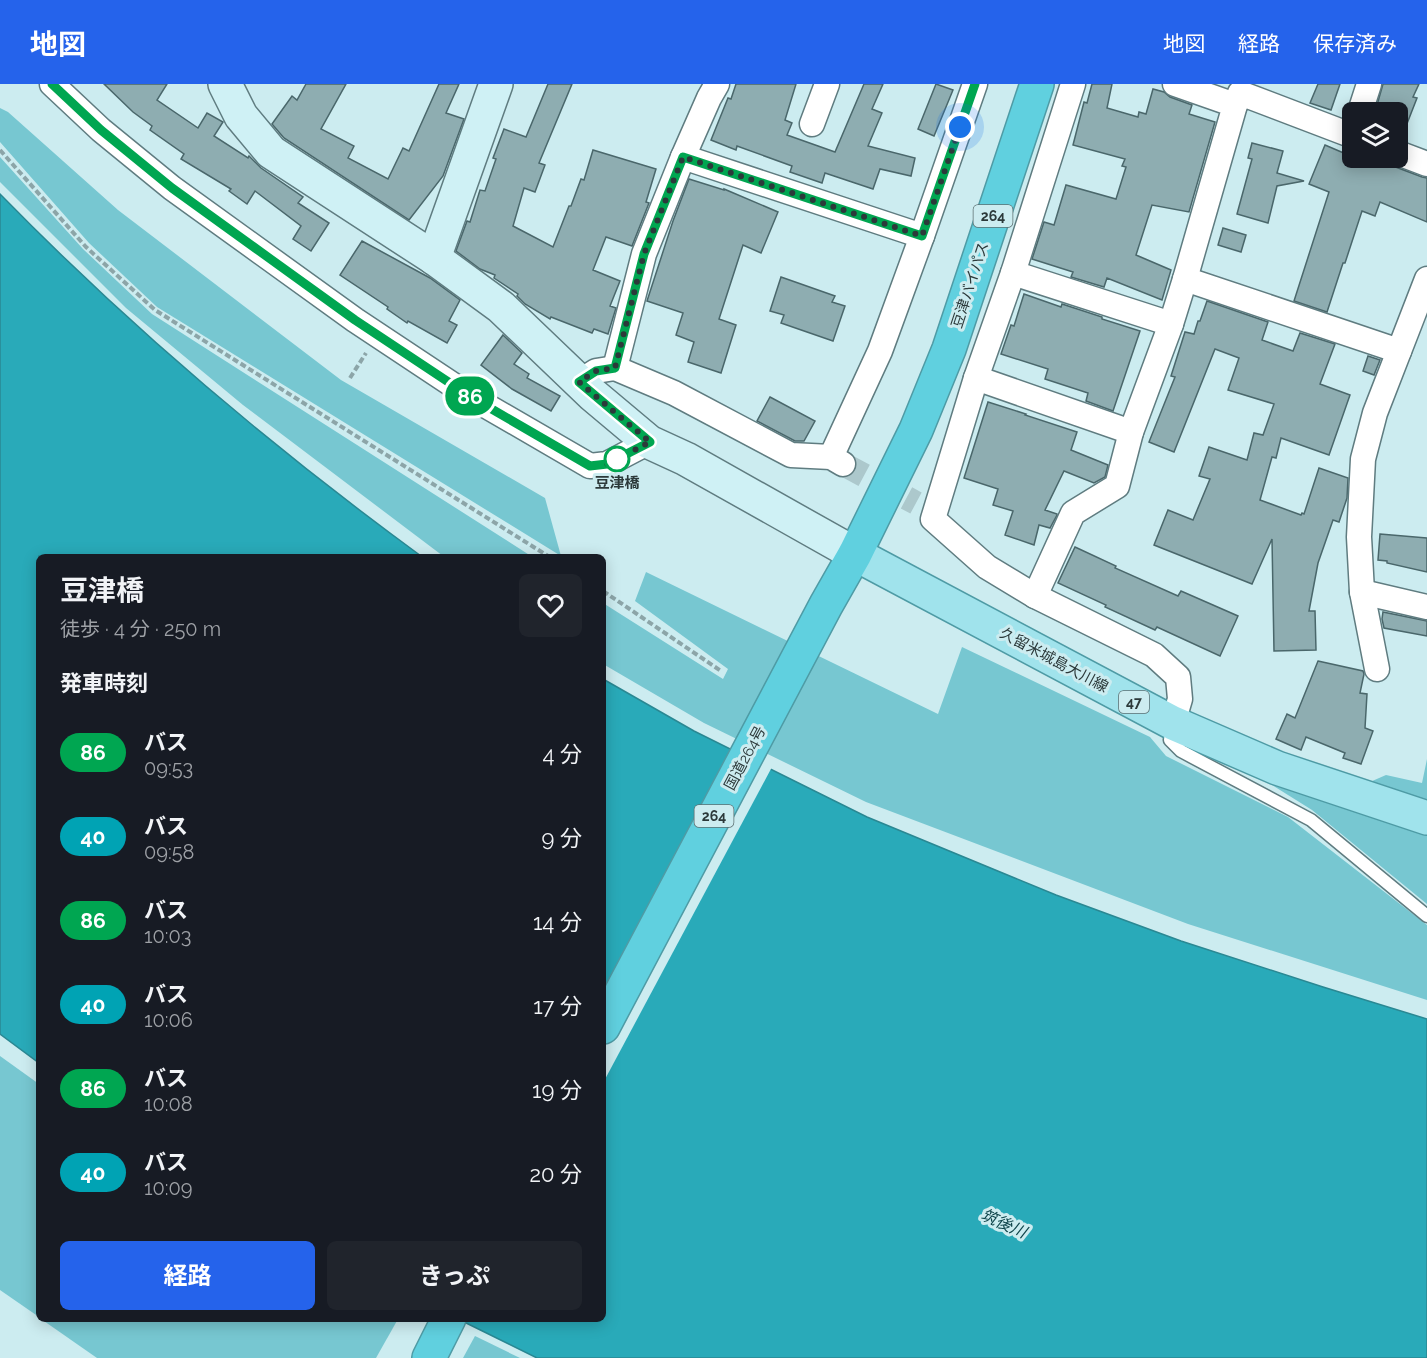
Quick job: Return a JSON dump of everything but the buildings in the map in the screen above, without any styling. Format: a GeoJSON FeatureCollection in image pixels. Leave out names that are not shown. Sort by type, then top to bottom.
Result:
{"type":"FeatureCollection","features":[{"type":"Feature","properties":{"kind":"highway","name":"豆津バイパス"},"geometry":{"type":"LineString","coordinates":[[949,349],[1016,84]]}},
{"type":"Feature","properties":{"kind":"highway","name":"豆津バイパス"},"geometry":{"type":"LineString","coordinates":[[855,554],[916,430],[949,349],[1037,84]]}},
{"type":"Feature","properties":{"kind":"highway","name":"国道264号"},"geometry":{"type":"LineString","coordinates":[[606,1021],[855,554]]}},
{"type":"Feature","properties":{"kind":"highway"},"geometry":{"type":"LineString","coordinates":[[429,1358],[447,1322]]}},
{"type":"Feature","properties":{"kind":"main road","name":"久留米城島大川線"},"geometry":{"type":"LineString","coordinates":[[855,554],[1173,723],[1277,768],[1427,818]]}},
{"type":"Feature","properties":{"kind":"street"},"geometry":{"type":"LineString","coordinates":[[52,84],[101,130],[172,188],[378,335],[471,397],[590,466],[607,464],[650,442]]}},
{"type":"Feature","properties":{"kind":"street"},"geometry":{"type":"LineString","coordinates":[[225,84],[241,116],[271,152],[434,258],[501,307],[579,382],[650,442],[686,459],[855,554]]}},
{"type":"Feature","properties":{"kind":"street"},"geometry":{"type":"LineString","coordinates":[[434,258],[496,84]]}},
{"type":"Feature","properties":{"kind":"street"},"geometry":{"type":"LineString","coordinates":[[615,368],[644,254],[708,98],[717,84]]}},
{"type":"Feature","properties":{"kind":"street"},"geometry":{"type":"LineString","coordinates":[[812,124],[827,84]]}},
{"type":"Feature","properties":{"kind":"street"},"geometry":{"type":"LineString","coordinates":[[579,382],[596,371],[615,368],[674,393],[791,455],[837,461],[880,351],[975,84]]}},
{"type":"Feature","properties":{"kind":"street"},"geometry":{"type":"LineString","coordinates":[[1072,84],[1013,273],[925,511],[987,567],[1035,596],[1154,654],[1178,676],[1180,699],[1173,723]]}},
{"type":"Feature","properties":{"kind":"street"},"geometry":{"type":"LineString","coordinates":[[1175,84],[1239,94],[1342,132]]}},
{"type":"Feature","properties":{"kind":"street"},"geometry":{"type":"LineString","coordinates":[[1363,102],[1369,84]]}},
{"type":"Feature","properties":{"kind":"street"},"geometry":{"type":"LineString","coordinates":[[1035,596],[1073,513],[1117,486],[1131,432],[1171,324],[1239,94]]}},
{"type":"Feature","properties":{"kind":"street"},"geometry":{"type":"LineString","coordinates":[[683,157],[922,236]]}},
{"type":"Feature","properties":{"kind":"street"},"geometry":{"type":"LineString","coordinates":[[1408,157],[1427,164]]}},
{"type":"Feature","properties":{"kind":"street"},"geometry":{"type":"LineString","coordinates":[[1013,273],[1171,324]]}},
{"type":"Feature","properties":{"kind":"street"},"geometry":{"type":"LineString","coordinates":[[1185,279],[1399,351]]}},
{"type":"Feature","properties":{"kind":"street"},"geometry":{"type":"LineString","coordinates":[[1377,669],[1362,592],[1359,537],[1363,459],[1375,413],[1427,279]]}},
{"type":"Feature","properties":{"kind":"street"},"geometry":{"type":"LineString","coordinates":[[976,378],[1131,432]]}},
{"type":"Feature","properties":{"kind":"street"},"geometry":{"type":"LineString","coordinates":[[1362,592],[1427,607]]}},
{"type":"Feature","properties":{"kind":"lane"},"geometry":{"type":"LineString","coordinates":[[1173,723],[1170,740],[1180,751],[1311,820],[1427,916]]}},
{"type":"Feature","properties":{"kind":"path"},"geometry":{"type":"LineString","coordinates":[[0,150],[86,247],[155,310],[545,554]]}},
{"type":"Feature","properties":{"kind":"path"},"geometry":{"type":"LineString","coordinates":[[350,378],[378,335]]}},
{"type":"Feature","properties":{"kind":"path"},"geometry":{"type":"LineString","coordinates":[[606,593],[721,671]]}},
{"type":"Feature","properties":{"kind":"shaded area"},"geometry":{"type":"Polygon","coordinates":[[[0,108],[8,112],[118,210],[341,380],[545,498],[560,554],[157,307],[89,243],[0,142],[0,108]]]}},
{"type":"Feature","properties":{"kind":"shaded area"},"geometry":{"type":"Polygon","coordinates":[[[0,157],[83,249],[152,314],[528,554],[440,554],[243,405],[126,308],[0,182],[0,157]]]}},
{"type":"Feature","properties":{"kind":"shaded area"},"geometry":{"type":"Polygon","coordinates":[[[646,572],[938,714],[962,647],[1150,737],[1166,756],[1288,817],[1427,925],[1427,1000],[1188,924],[866,802],[704,723],[606,666],[606,605],[723,679],[728,669],[635,601],[646,572]]]}},
{"type":"Feature","properties":{"kind":"shaded area"},"geometry":{"type":"Polygon","coordinates":[[[1427,759],[1427,804],[1363,785],[1386,775],[1422,783],[1427,759]]]}},
{"type":"Feature","properties":{"kind":"shaded area"},"geometry":{"type":"Polygon","coordinates":[[[1259,777],[1427,829],[1427,904],[1312,810],[1259,777]]]}},
{"type":"Feature","properties":{"kind":"shaded area"},"geometry":{"type":"Polygon","coordinates":[[[0,1056],[36,1082],[36,1315],[0,1290],[0,1056]]]}},
{"type":"Feature","properties":{"kind":"shaded area"},"geometry":{"type":"Polygon","coordinates":[[[45,1322],[396,1322],[376,1358],[97,1358],[45,1322]]]}},
{"type":"Feature","properties":{"kind":"shaded area"},"geometry":{"type":"Polygon","coordinates":[[[475,1336],[520,1358],[463,1358],[475,1336]]]}},
{"type":"Feature","properties":{"kind":"water"},"geometry":{"type":"Polygon","coordinates":[[[0,194],[99,291],[203,384],[310,472],[418,554],[36,554],[36,1061],[0,1034],[0,194]]]}},
{"type":"Feature","properties":{"kind":"water","name":"筑後川"},"geometry":{"type":"Polygon","coordinates":[[[606,681],[694,731],[867,817],[1056,895],[1181,941],[1427,1019],[1427,1358],[537,1358],[464,1322],[606,1322],[606,681]]]}},
{"type":"Feature","properties":{"kind":"pier"},"geometry":{"type":"Polygon","coordinates":[[[738,750],[772,767],[606,1077],[606,998],[738,750]]]}},
{"type":"Feature","properties":{"kind":"tunnel"},"geometry":{"type":"LineString","coordinates":[[843,464],[916,503]]}},
{"type":"Feature","properties":{"kind":"bus line","name":"86"},"geometry":{"type":"LineString","coordinates":[[52,84],[101,130],[172,188],[355,320],[471,397],[590,466],[607,464],[650,442],[579,382],[596,371],[615,368],[644,254],[683,157],[922,236],[975,84]]}},
{"type":"Feature","properties":{"kind":"place","name":"豆津橋"},"geometry":{"type":"Point","coordinates":[617,459]}},
{"type":"Feature","properties":{"kind":"route"},"geometry":{"type":"LineString","coordinates":[[617,459],[607,464],[650,442],[579,382],[596,371],[615,368],[644,254],[683,157],[922,236],[960,127]]}}]}
